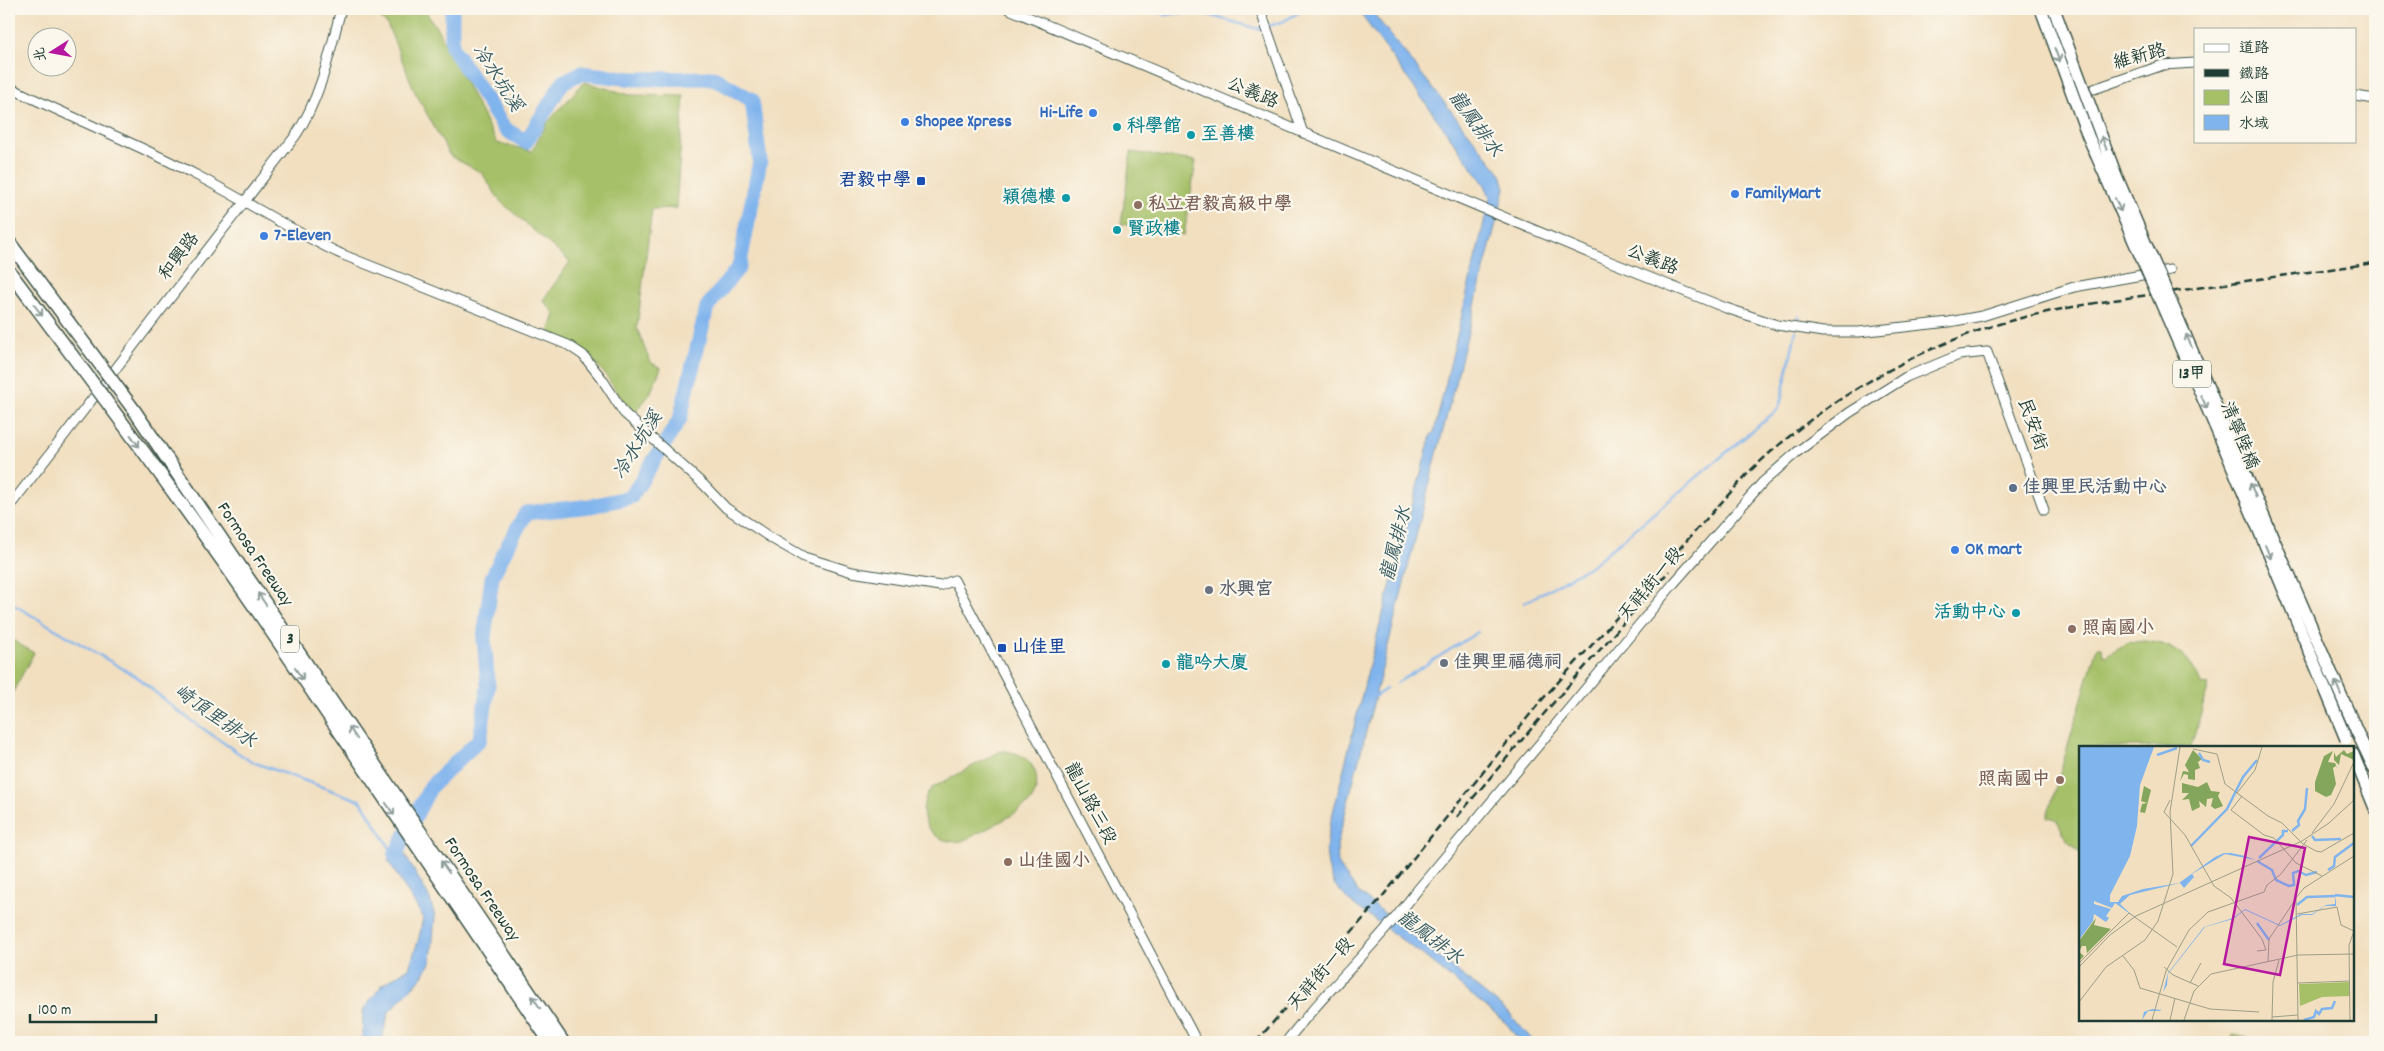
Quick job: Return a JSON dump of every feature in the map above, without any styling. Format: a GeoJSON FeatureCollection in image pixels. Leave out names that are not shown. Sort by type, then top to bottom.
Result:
{"type":"FeatureCollection","features":[{"type":"Feature","properties":{"kind":"highway","name":"Formosa Freeway"},"geometry":{"type":"LineString","coordinates":[[9,242],[134,410],[564,1042]]}},
{"type":"Feature","properties":{"kind":"highway","name":"Formosa Freeway"},"geometry":{"type":"LineString","coordinates":[[9,272],[121,420],[262,618],[398,821],[550,1042]]}},
{"type":"Feature","properties":{"kind":"main road","name":"清寧陸橋"},"geometry":{"type":"LineString","coordinates":[[2041,9],[2088,136],[2226,451],[2348,743]]}},
{"type":"Feature","properties":{"kind":"main road","name":"清寧陸橋"},"geometry":{"type":"LineString","coordinates":[[2054,9],[2116,173],[2375,770]]}},
{"type":"Feature","properties":{"kind":"main road"},"geometry":{"type":"LineString","coordinates":[[2354,756],[2375,808]]}},
{"type":"Feature","properties":{"kind":"street","name":"和興路"},"geometry":{"type":"LineString","coordinates":[[9,507],[296,135],[309,115],[317,96],[341,9]]}},
{"type":"Feature","properties":{"kind":"street","name":"公義路"},"geometry":{"type":"LineString","coordinates":[[1009,9],[1508,219],[1726,308],[1787,327],[1804,330],[1859,332],[1949,322],[1982,316],[2074,287],[2170,270]]}},
{"type":"Feature","properties":{"kind":"street"},"geometry":{"type":"LineString","coordinates":[[1260,9],[1302,133]]}},
{"type":"Feature","properties":{"kind":"street","name":"維新路"},"geometry":{"type":"LineString","coordinates":[[2094,89],[2163,65],[2194,63]]}},
{"type":"Feature","properties":{"kind":"street"},"geometry":{"type":"LineString","coordinates":[[9,87],[90,126],[145,149],[244,202]]}},
{"type":"Feature","properties":{"kind":"street"},"geometry":{"type":"LineString","coordinates":[[2356,96],[2375,99]]}},
{"type":"Feature","properties":{"kind":"street","name":"龍山路三段"},"geometry":{"type":"LineString","coordinates":[[244,202],[305,237],[342,254],[568,345],[582,355],[602,379],[624,413],[704,485],[726,508],[804,557],[852,572],[896,580],[940,586],[954,580],[1197,1042]]}},
{"type":"Feature","properties":{"kind":"street","name":"民安街"},"geometry":{"type":"LineString","coordinates":[[1987,352],[2044,510]]}},
{"type":"Feature","properties":{"kind":"street","name":"天祥街一段"},"geometry":{"type":"LineString","coordinates":[[1286,1042],[1313,1008],[1400,913],[1414,892],[1665,594],[1763,482],[1797,452],[1849,413],[1906,377],[1959,354],[1987,352]]}},
{"type":"Feature","properties":{"kind":"green space"},"geometry":{"type":"Polygon","coordinates":[[[370,9],[424,9],[438,30],[497,143],[532,151],[547,123],[584,82],[630,95],[684,96],[676,208],[652,209],[637,328],[650,362],[661,368],[650,394],[634,414],[600,367],[586,353],[549,332],[555,314],[543,300],[570,262],[500,201],[482,173],[450,156],[415,92],[387,24],[370,9]]]}},
{"type":"Feature","properties":{"kind":"green space"},"geometry":{"type":"Polygon","coordinates":[[[1131,152],[1196,161],[1184,235],[1121,224],[1131,152]]]}},
{"type":"Feature","properties":{"kind":"green space"},"geometry":{"type":"Polygon","coordinates":[[[9,638],[34,653],[9,699],[9,638]]]}},
{"type":"Feature","properties":{"kind":"green space"},"geometry":{"type":"Polygon","coordinates":[[[2154,642],[2172,649],[2186,659],[2201,684],[2209,685],[2191,746],[2079,746],[2079,851],[2068,841],[2056,819],[2047,817],[2097,647],[2102,647],[2103,655],[2105,656],[2127,643],[2154,642]]]}},
{"type":"Feature","properties":{"kind":"green space"},"geometry":{"type":"Polygon","coordinates":[[[1005,751],[1022,756],[1029,761],[1034,769],[1036,786],[1030,802],[1009,817],[962,841],[941,839],[933,833],[927,826],[923,807],[926,797],[932,788],[999,752],[1005,751]]]}},
{"type":"Feature","properties":{"kind":"green space"},"geometry":{"type":"Polygon","coordinates":[[[2232,1035],[2256,1040],[2255,1042],[2230,1042],[2232,1035]]]}},
{"type":"Feature","properties":{"kind":"water"},"geometry":{"type":"Polygon","coordinates":[[[1357,9],[1370,9],[1501,174],[1505,188],[1337,845],[1338,865],[1358,892],[1508,1012],[1534,1042],[1520,1042],[1507,1024],[1424,956],[1349,901],[1334,884],[1328,867],[1326,849],[1329,829],[1371,658],[1431,435],[1434,432],[1490,197],[1485,185],[1357,9]]]}},
{"type":"Feature","properties":{"kind":"water"},"geometry":{"type":"Polygon","coordinates":[[[397,845],[404,853],[430,899],[435,917],[431,961],[423,976],[389,1012],[381,1042],[362,1042],[363,1010],[383,984],[409,968],[419,938],[423,917],[388,861],[397,845]]]}},
{"type":"Feature","properties":{"kind":"waterway","name":"冷水坑溪"},"geometry":{"type":"LineString","coordinates":[[399,864],[395,855],[431,786],[480,739],[488,686],[484,638],[492,577],[509,543],[526,513],[591,506],[631,497],[680,419],[707,307],[739,267],[760,161],[752,100],[714,78],[633,79],[581,73],[563,82],[526,142],[505,129],[452,47],[452,9]]}},
{"type":"Feature","properties":{"kind":"waterway"},"geometry":{"type":"LineString","coordinates":[[1151,9],[1167,15],[1195,11],[1258,29],[1263,27]]}},
{"type":"Feature","properties":{"kind":"waterway"},"geometry":{"type":"LineString","coordinates":[[1268,26],[1282,22],[1305,9]]}},
{"type":"Feature","properties":{"kind":"waterway"},"geometry":{"type":"LineString","coordinates":[[1797,326],[1799,317]]}},
{"type":"Feature","properties":{"kind":"waterway"},"geometry":{"type":"LineString","coordinates":[[1524,603],[1592,565],[1776,411],[1780,405],[1796,331]]}},
{"type":"Feature","properties":{"kind":"waterway","name":"崎頂里排水"},"geometry":{"type":"LineString","coordinates":[[9,602],[137,677],[179,712],[250,761],[361,801],[393,853]]}},
{"type":"Feature","properties":{"kind":"waterway"},"geometry":{"type":"LineString","coordinates":[[1397,683],[1478,632]]}},
{"type":"Feature","properties":{"kind":"waterway"},"geometry":{"type":"LineString","coordinates":[[1374,697],[1386,689]]}},
{"type":"Feature","properties":{"kind":"railway"},"geometry":{"type":"LineString","coordinates":[[1256,1042],[1382,897],[1540,702],[1750,471],[1805,424],[1835,403],[1898,365],[1965,336],[2020,318],[2105,301],[2375,263]]}},
{"type":"Feature","properties":{"kind":"railway"},"geometry":{"type":"LineString","coordinates":[[1457,817],[1548,709],[1669,571]]}},
{"type":"Feature","properties":{"kind":"place","name":"Hi-Life"},"geometry":{"type":"Point","coordinates":[1093,113]}},
{"type":"Feature","properties":{"kind":"place","name":"Shopee Xpress"},"geometry":{"type":"Point","coordinates":[905,122]}},
{"type":"Feature","properties":{"kind":"place","name":"科學館"},"geometry":{"type":"Point","coordinates":[1117,127]}},
{"type":"Feature","properties":{"kind":"place","name":"至善樓"},"geometry":{"type":"Point","coordinates":[1191,135]}},
{"type":"Feature","properties":{"kind":"place","name":"君毅中學"},"geometry":{"type":"Point","coordinates":[921,181]}},
{"type":"Feature","properties":{"kind":"place","name":"FamilyMart"},"geometry":{"type":"Point","coordinates":[1735,194]}},
{"type":"Feature","properties":{"kind":"place","name":"穎德樓"},"geometry":{"type":"Point","coordinates":[1066,198]}},
{"type":"Feature","properties":{"kind":"place","name":"私立君毅高級中學"},"geometry":{"type":"Point","coordinates":[1138,205]}},
{"type":"Feature","properties":{"kind":"place","name":"賢政樓"},"geometry":{"type":"Point","coordinates":[1117,230]}},
{"type":"Feature","properties":{"kind":"place","name":"7-Eleven"},"geometry":{"type":"Point","coordinates":[264,236]}},
{"type":"Feature","properties":{"kind":"place","name":"佳興里民活動中心"},"geometry":{"type":"Point","coordinates":[2013,488]}},
{"type":"Feature","properties":{"kind":"place","name":"OK mart"},"geometry":{"type":"Point","coordinates":[1955,550]}},
{"type":"Feature","properties":{"kind":"place","name":"水興宮"},"geometry":{"type":"Point","coordinates":[1209,590]}},
{"type":"Feature","properties":{"kind":"place","name":"活動中心"},"geometry":{"type":"Point","coordinates":[2016,613]}},
{"type":"Feature","properties":{"kind":"place","name":"照南國小"},"geometry":{"type":"Point","coordinates":[2072,629]}},
{"type":"Feature","properties":{"kind":"place","name":"山佳里"},"geometry":{"type":"Point","coordinates":[1002,648]}},
{"type":"Feature","properties":{"kind":"place","name":"佳興里福德祠"},"geometry":{"type":"Point","coordinates":[1444,663]}},
{"type":"Feature","properties":{"kind":"place","name":"龍吟大廈"},"geometry":{"type":"Point","coordinates":[1166,664]}},
{"type":"Feature","properties":{"kind":"place","name":"照南國中"},"geometry":{"type":"Point","coordinates":[2060,780]}},
{"type":"Feature","properties":{"kind":"place","name":"山佳國小"},"geometry":{"type":"Point","coordinates":[1008,862]}},
{"type":"Feature","properties":{"kind":"water label","name":"龍鳳排水"},"geometry":{"type":"Point","coordinates":[1474,125]}},
{"type":"Feature","properties":{"kind":"water label","name":"龍鳳排水"},"geometry":{"type":"Point","coordinates":[1398,544]}},
{"type":"Feature","properties":{"kind":"water label","name":"龍鳳排水"},"geometry":{"type":"Point","coordinates":[1429,939]}}]}
